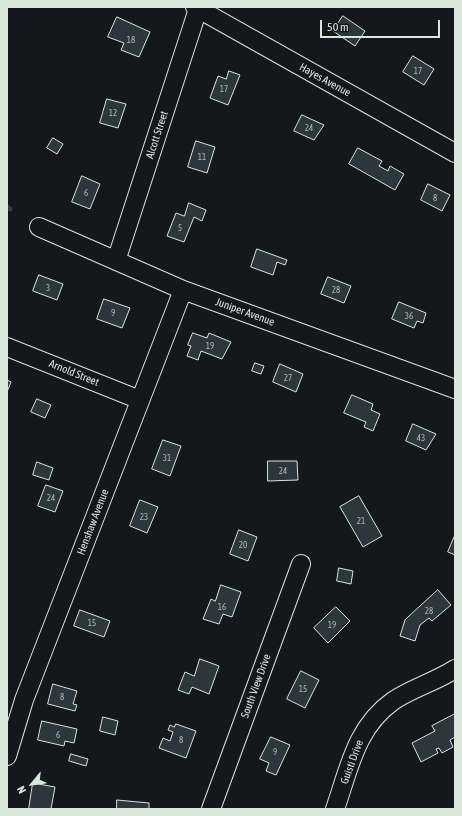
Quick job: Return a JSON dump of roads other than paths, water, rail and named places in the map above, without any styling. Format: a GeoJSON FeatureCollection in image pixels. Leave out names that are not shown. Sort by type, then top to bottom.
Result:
{"type":"FeatureCollection","features":[{"type":"Feature","properties":{"kind":"street","name":"Hayes Avenue"},"geometry":{"type":"LineString","coordinates":[[196,8],[455,152]]}},
{"type":"Feature","properties":{"kind":"street","name":"Alcott Street"},"geometry":{"type":"LineString","coordinates":[[116,261],[196,8]]}},
{"type":"Feature","properties":{"kind":"street","name":"Juniper Avenue"},"geometry":{"type":"LineString","coordinates":[[39,227],[183,290],[453,383]]}},
{"type":"Feature","properties":{"kind":"street","name":"Henshaw Avenue"},"geometry":{"type":"LineString","coordinates":[[7,756],[24,700],[183,290]]}},
{"type":"Feature","properties":{"kind":"street","name":"Arnold Street"},"geometry":{"type":"LineString","coordinates":[[7,347],[140,400]]}},
{"type":"Feature","properties":{"kind":"street","name":"South View Drive"},"geometry":{"type":"LineString","coordinates":[[211,809],[301,564]]}},
{"type":"Feature","properties":{"kind":"street","name":"Guisti Drive"},"geometry":{"type":"LineString","coordinates":[[335,809],[354,751],[364,731],[376,716],[393,701],[455,669]]}}]}
